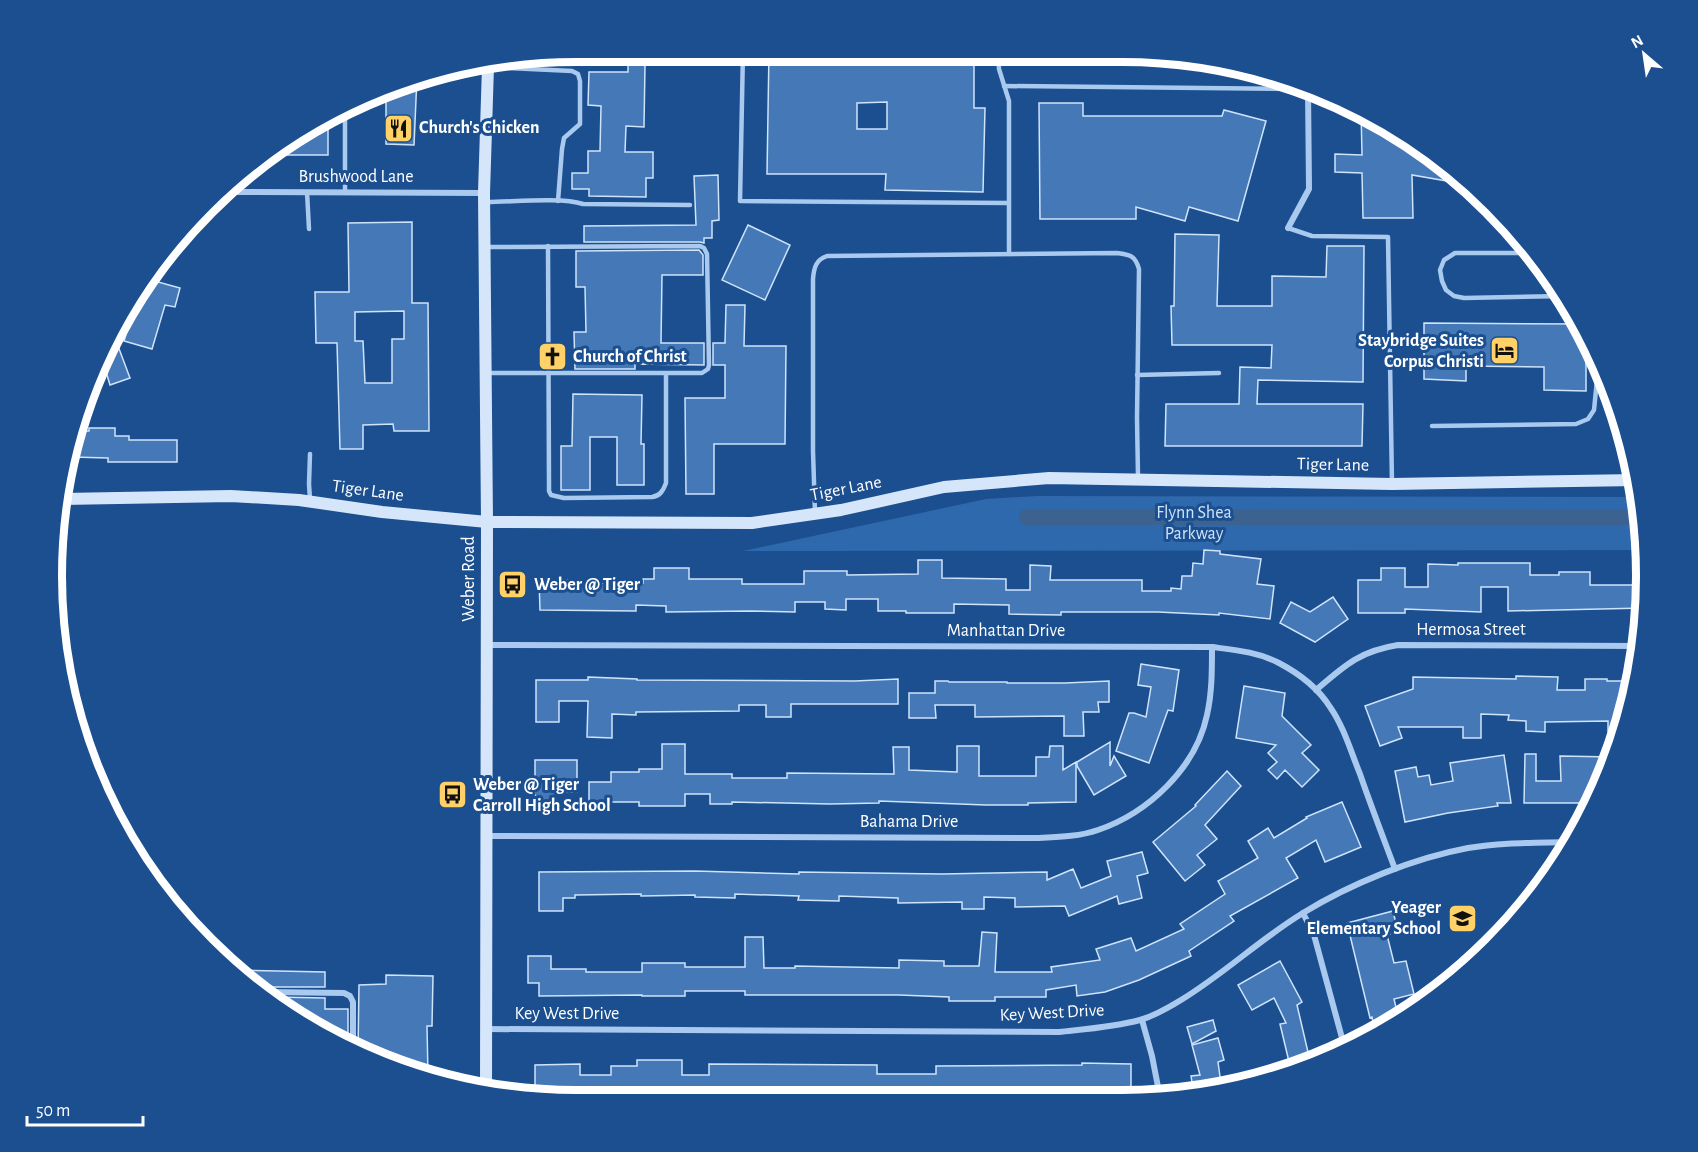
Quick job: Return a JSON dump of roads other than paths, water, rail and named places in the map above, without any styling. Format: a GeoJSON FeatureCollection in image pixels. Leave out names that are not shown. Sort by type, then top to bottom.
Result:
{"type":"FeatureCollection","features":[{"type":"Feature","properties":{"kind":"street","name":"Weber Road"},"geometry":{"type":"LineString","coordinates":[[486,1083],[487,522],[484,198],[488,69]]}},
{"type":"Feature","properties":{"kind":"street"},"geometry":{"type":"LineString","coordinates":[[1288,228],[1309,189],[1307,97]]}},
{"type":"Feature","properties":{"kind":"street","name":"Brushwood Lane"},"geometry":{"type":"LineString","coordinates":[[235,191],[345,192],[484,198]]}},
{"type":"Feature","properties":{"kind":"street","name":"Tiger Lane"},"geometry":{"type":"LineString","coordinates":[[68,499],[231,496],[310,501],[382,512],[487,522],[752,523],[841,510],[944,487],[1048,478],[1392,484],[1628,480]]}},
{"type":"Feature","properties":{"kind":"street","name":"Manhattan Drive"},"geometry":{"type":"LineString","coordinates":[[487,645],[1212,647],[1250,652],[1277,662],[1297,673],[1330,707],[1343,731],[1395,869]]}},
{"type":"Feature","properties":{"kind":"street","name":"Hermosa Street"},"geometry":{"type":"LineString","coordinates":[[1316,690],[1347,663],[1364,654],[1389,646],[1632,646]]}},
{"type":"Feature","properties":{"kind":"street","name":"Bahama Drive"},"geometry":{"type":"LineString","coordinates":[[487,836],[1035,838],[1068,837],[1098,830],[1129,816],[1155,798],[1179,772],[1196,746],[1207,717],[1212,647]]}},
{"type":"Feature","properties":{"kind":"street","name":"Key West Drive"},"geometry":{"type":"LineString","coordinates":[[486,1029],[1059,1032],[1100,1028],[1142,1020],[1168,1008],[1204,987],[1267,937],[1304,913],[1331,897],[1395,869],[1427,857],[1468,848],[1518,843],[1562,842]]}},
{"type":"Feature","properties":{"kind":"street"},"geometry":{"type":"LineString","coordinates":[[1304,913],[1314,935],[1343,1040]]}},
{"type":"Feature","properties":{"kind":"street"},"geometry":{"type":"LineString","coordinates":[[274,992],[348,994],[353,1002],[353,1039]]}},
{"type":"Feature","properties":{"kind":"street"},"geometry":{"type":"LineString","coordinates":[[1142,1020],[1158,1089]]}},
{"type":"Feature","properties":{"kind":"lane"},"geometry":{"type":"LineString","coordinates":[[743,62],[740,201],[1009,203]]}},
{"type":"Feature","properties":{"kind":"lane"},"geometry":{"type":"LineString","coordinates":[[999,62],[1009,101],[1009,254]]}},
{"type":"Feature","properties":{"kind":"lane"},"geometry":{"type":"LineString","coordinates":[[503,67],[572,71],[578,74],[580,124],[564,138],[558,201]]}},
{"type":"Feature","properties":{"kind":"lane"},"geometry":{"type":"LineString","coordinates":[[1004,86],[1286,89]]}},
{"type":"Feature","properties":{"kind":"lane"},"geometry":{"type":"LineString","coordinates":[[345,117],[345,192]]}},
{"type":"Feature","properties":{"kind":"lane"},"geometry":{"type":"LineString","coordinates":[[307,192],[309,229]]}},
{"type":"Feature","properties":{"kind":"lane"},"geometry":{"type":"LineString","coordinates":[[484,198],[584,204],[690,205]]}},
{"type":"Feature","properties":{"kind":"lane"},"geometry":{"type":"LineString","coordinates":[[1288,228],[1312,236],[1388,237],[1392,484]]}},
{"type":"Feature","properties":{"kind":"lane"},"geometry":{"type":"LineString","coordinates":[[484,247],[693,245],[704,248],[708,265],[709,365],[708,369],[702,373],[485,373]]}},
{"type":"Feature","properties":{"kind":"lane"},"geometry":{"type":"LineString","coordinates":[[548,246],[549,492],[556,497],[564,498],[656,497],[664,490],[666,483],[666,374]]}},
{"type":"Feature","properties":{"kind":"lane"},"geometry":{"type":"LineString","coordinates":[[814,514],[813,279],[816,263],[820,258],[835,256],[1117,253],[1132,256],[1137,261],[1139,269],[1138,480]]}},
{"type":"Feature","properties":{"kind":"lane"},"geometry":{"type":"LineString","coordinates":[[1522,253],[1455,253],[1444,260],[1440,270],[1442,281],[1446,290],[1454,296],[1464,298],[1554,296]]}},
{"type":"Feature","properties":{"kind":"lane"},"geometry":{"type":"LineString","coordinates":[[1137,375],[1219,373]]}},
{"type":"Feature","properties":{"kind":"lane"},"geometry":{"type":"LineString","coordinates":[[1432,426],[1576,424],[1588,419],[1594,410],[1597,379]]}},
{"type":"Feature","properties":{"kind":"lane"},"geometry":{"type":"LineString","coordinates":[[310,454],[310,501]]}},
{"type":"Feature","properties":{"kind":"waterway"},"geometry":{"type":"LineString","coordinates":[[1027,517],[1633,517]]}},
{"type":"Feature","properties":{"kind":"place","name":"Church's Chicken"},"geometry":{"type":"Point","coordinates":[398,128]}},
{"type":"Feature","properties":{"kind":"place","name":"Staybridge Suites Corpus Christi"},"geometry":{"type":"Point","coordinates":[1505,351]}},
{"type":"Feature","properties":{"kind":"place","name":"Church of Christ"},"geometry":{"type":"Point","coordinates":[552,357]}},
{"type":"Feature","properties":{"kind":"place","name":"Weber @ Tiger"},"geometry":{"type":"Point","coordinates":[513,585]}},
{"type":"Feature","properties":{"kind":"place","name":"Weber @ Tiger Carroll High School"},"geometry":{"type":"Point","coordinates":[452,795]}},
{"type":"Feature","properties":{"kind":"place","name":"Yeager Elementary School"},"geometry":{"type":"Point","coordinates":[1462,918]}},
{"type":"Feature","properties":{"kind":"park label","name":"Flynn Shea Parkway"},"geometry":{"type":"Point","coordinates":[1194,523]}}]}
